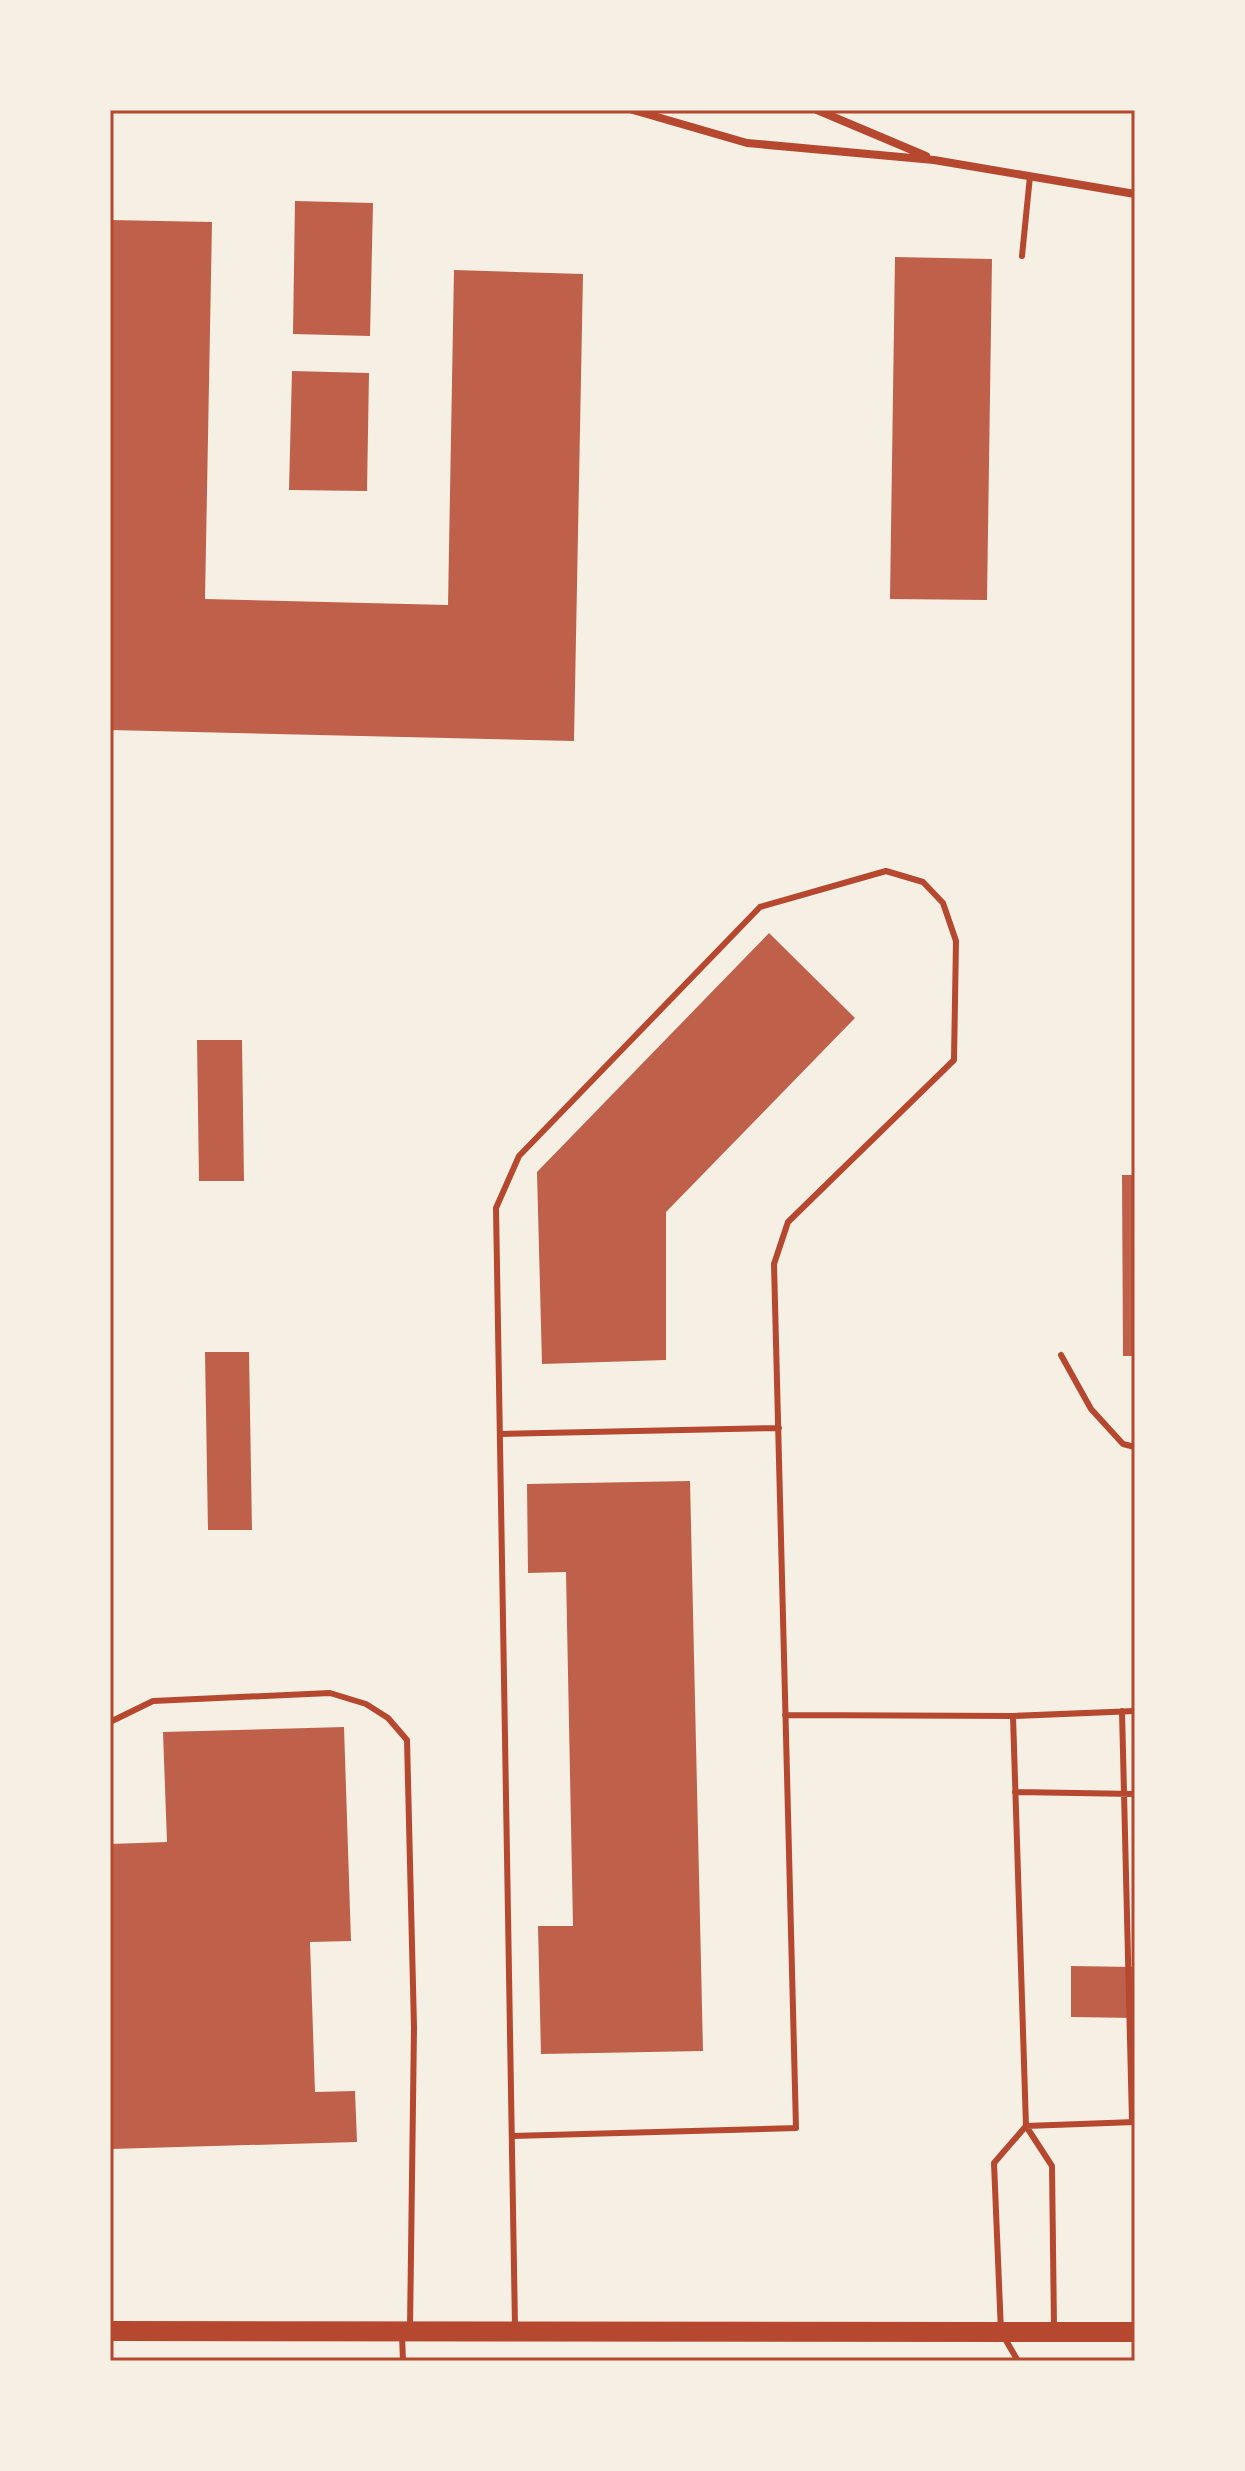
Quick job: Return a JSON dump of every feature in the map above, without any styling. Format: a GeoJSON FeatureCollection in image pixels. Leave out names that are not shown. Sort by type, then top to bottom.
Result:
{"type":"FeatureCollection","features":[{"type":"Feature","properties":{"kind":"main road"},"geometry":{"type":"LineString","coordinates":[[110,2331],[1135,2332]]}},
{"type":"Feature","properties":{"kind":"street"},"geometry":{"type":"LineString","coordinates":[[633,110],[747,143],[934,160],[1135,194]]}},
{"type":"Feature","properties":{"kind":"street"},"geometry":{"type":"LineString","coordinates":[[817,110],[934,160]]}},
{"type":"Feature","properties":{"kind":"lane"},"geometry":{"type":"LineString","coordinates":[[1022,256],[1030,176]]}},
{"type":"Feature","properties":{"kind":"lane"},"geometry":{"type":"LineString","coordinates":[[512,2136],[796,2128],[774,1264],[788,1222],[954,1060],[956,941],[943,903],[923,882],[886,871],[760,907],[519,1156],[496,1208],[515,2332]]}},
{"type":"Feature","properties":{"kind":"lane"},"geometry":{"type":"LineString","coordinates":[[1061,1355],[1091,1409],[1123,1444],[1135,1447]]}},
{"type":"Feature","properties":{"kind":"lane"},"geometry":{"type":"LineString","coordinates":[[500,1434],[779,1428]]}},
{"type":"Feature","properties":{"kind":"lane"},"geometry":{"type":"LineString","coordinates":[[110,1722],[153,1701],[330,1693],[366,1704],[388,1718],[407,1740],[414,2027],[403,2361]]}},
{"type":"Feature","properties":{"kind":"lane"},"geometry":{"type":"LineString","coordinates":[[1018,2361],[1001,2332],[994,2163],[1026,2126],[1133,2121],[1122,1711]]}},
{"type":"Feature","properties":{"kind":"lane"},"geometry":{"type":"LineString","coordinates":[[785,1715],[1013,1716],[1135,1711]]}},
{"type":"Feature","properties":{"kind":"lane"},"geometry":{"type":"LineString","coordinates":[[1013,1716],[1026,2126],[1052,2166],[1054,2332]]}},
{"type":"Feature","properties":{"kind":"lane"},"geometry":{"type":"LineString","coordinates":[[1015,1792],[1135,1794]]}},
{"type":"Feature","properties":{"kind":"building"},"geometry":{"type":"Polygon","coordinates":[[[295,201],[373,203],[370,336],[293,334],[295,201]]]}},
{"type":"Feature","properties":{"kind":"building"},"geometry":{"type":"Polygon","coordinates":[[[110,220],[212,222],[205,599],[448,605],[454,270],[583,274],[574,741],[110,730],[110,220]]]}},
{"type":"Feature","properties":{"kind":"building"},"geometry":{"type":"Polygon","coordinates":[[[895,257],[992,259],[987,600],[890,599],[895,257]]]}},
{"type":"Feature","properties":{"kind":"building"},"geometry":{"type":"Polygon","coordinates":[[[292,371],[369,373],[367,491],[289,490],[292,371]]]}},
{"type":"Feature","properties":{"kind":"building"},"geometry":{"type":"Polygon","coordinates":[[[769,933],[855,1018],[666,1212],[666,1360],[542,1364],[537,1172],[769,933]]]}},
{"type":"Feature","properties":{"kind":"building"},"geometry":{"type":"Polygon","coordinates":[[[197,1040],[242,1040],[244,1181],[199,1181],[197,1040]]]}},
{"type":"Feature","properties":{"kind":"building"},"geometry":{"type":"Polygon","coordinates":[[[1122,1175],[1135,1175],[1135,1356],[1123,1356],[1122,1175]]]}},
{"type":"Feature","properties":{"kind":"building"},"geometry":{"type":"Polygon","coordinates":[[[205,1352],[249,1352],[252,1530],[208,1530],[205,1352]]]}},
{"type":"Feature","properties":{"kind":"building"},"geometry":{"type":"Polygon","coordinates":[[[690,1481],[703,2051],[541,2054],[538,1926],[573,1926],[566,1572],[528,1573],[527,1484],[690,1481]]]}},
{"type":"Feature","properties":{"kind":"building"},"geometry":{"type":"Polygon","coordinates":[[[344,1727],[351,1941],[310,1942],[315,2092],[355,2091],[357,2142],[110,2149],[110,1844],[167,1842],[163,1732],[344,1727]]]}},
{"type":"Feature","properties":{"kind":"building"},"geometry":{"type":"Polygon","coordinates":[[[1071,1966],[1135,1967],[1135,2018],[1071,2017],[1071,1966]]]}}]}
